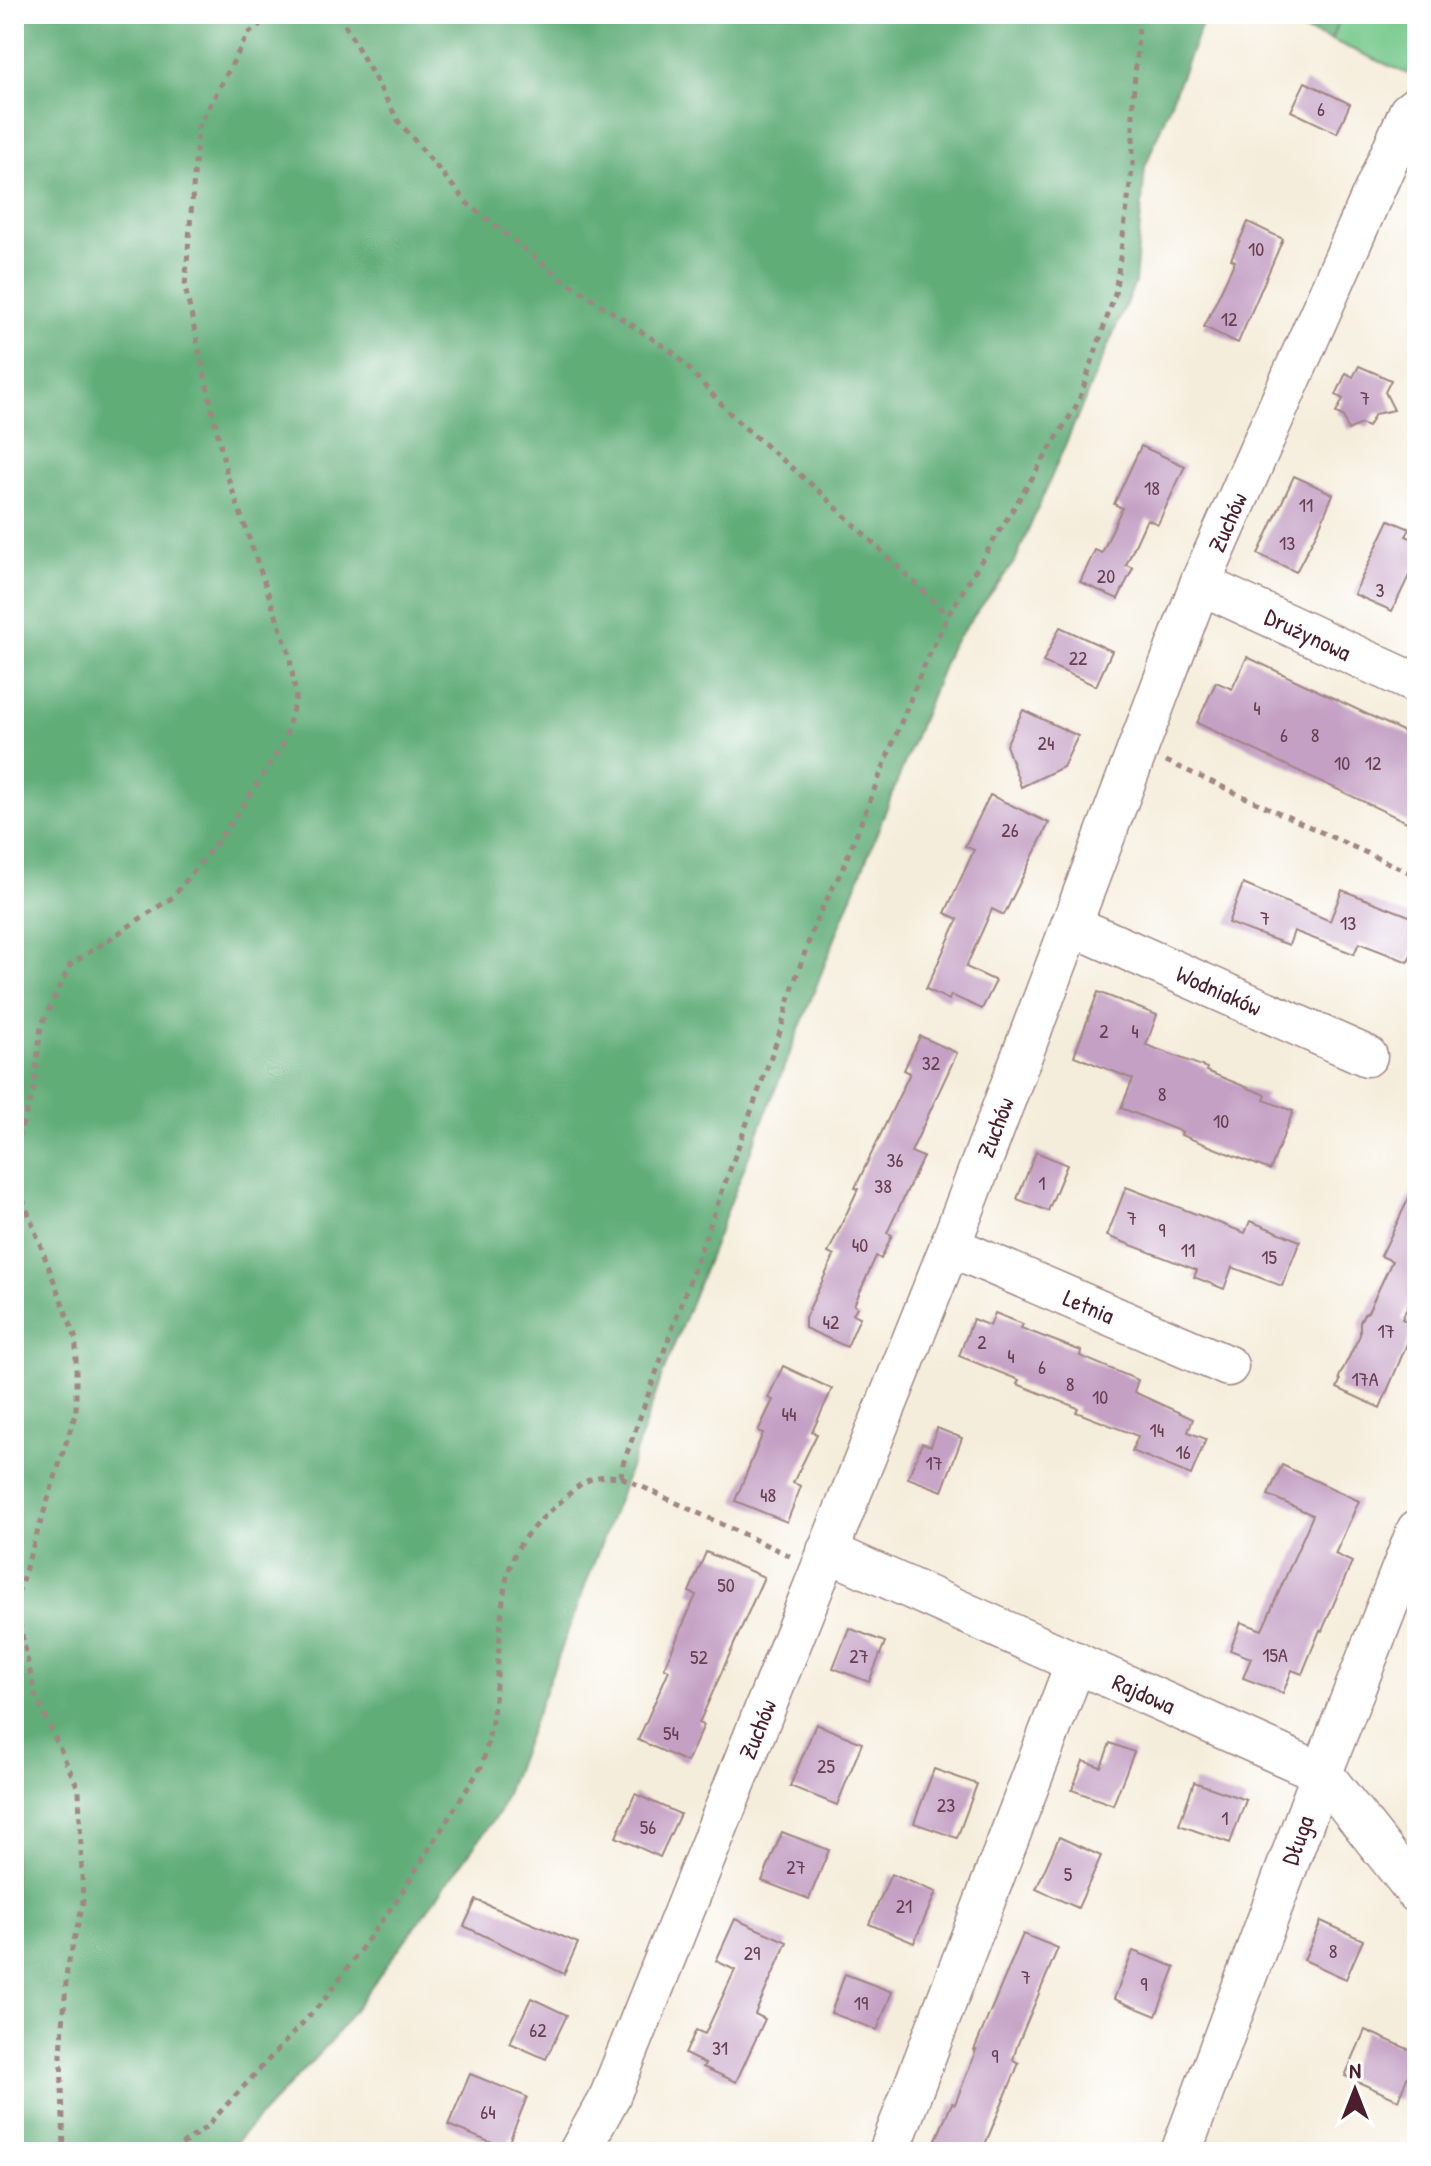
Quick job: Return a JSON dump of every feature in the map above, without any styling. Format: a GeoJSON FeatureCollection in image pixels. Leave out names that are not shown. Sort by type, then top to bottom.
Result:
{"type":"FeatureCollection","features":[{"type":"Feature","properties":{"kind":"street","name":"Zuchów"},"geometry":{"type":"LineString","coordinates":[[582,2151],[610,2096],[950,1246],[1200,584],[1409,112],[1417,106]]}},
{"type":"Feature","properties":{"kind":"street","name":"Drużynowa"},"geometry":{"type":"LineString","coordinates":[[1200,584],[1417,684]]}},
{"type":"Feature","properties":{"kind":"street","name":"Wodniaków"},"geometry":{"type":"LineString","coordinates":[[1071,925],[1367,1056]]}},
{"type":"Feature","properties":{"kind":"street","name":"Letnia"},"geometry":{"type":"LineString","coordinates":[[950,1246],[1228,1366]]}},
{"type":"Feature","properties":{"kind":"street","name":"Długa"},"geometry":{"type":"LineString","coordinates":[[1181,2152],[1322,1773],[1417,1530]]}},
{"type":"Feature","properties":{"kind":"street","name":"Rajdowa"},"geometry":{"type":"LineString","coordinates":[[824,1561],[1076,1662],[1322,1773],[1417,1893]]}},
{"type":"Feature","properties":{"kind":"street"},"geometry":{"type":"LineString","coordinates":[[889,2152],[1076,1662]]}},
{"type":"Feature","properties":{"kind":"path"},"geometry":{"type":"LineString","coordinates":[[14,1150],[34,1089],[41,1026],[70,965],[173,897],[227,829],[284,743],[296,696],[289,653],[227,475],[185,287],[198,128],[248,34],[273,14]]}},
{"type":"Feature","properties":{"kind":"path"},"geometry":{"type":"LineString","coordinates":[[339,14],[399,122],[468,204],[561,278],[675,354],[737,421],[819,491],[948,615]]}},
{"type":"Feature","properties":{"kind":"path"},"geometry":{"type":"LineString","coordinates":[[621,1477],[623,1464],[781,1029],[817,918],[842,870],[920,675],[948,615],[1078,403],[1115,294],[1133,163],[1133,99],[1140,14]]}},
{"type":"Feature","properties":{"kind":"path"},"geometry":{"type":"LineString","coordinates":[[1136,747],[1417,876]]}},
{"type":"Feature","properties":{"kind":"path"},"geometry":{"type":"LineString","coordinates":[[14,1176],[76,1339],[76,1412],[15,1602],[35,1695],[79,1790],[83,1904],[67,1969],[61,2054],[64,2152]]}},
{"type":"Feature","properties":{"kind":"path"},"geometry":{"type":"LineString","coordinates":[[172,2152],[206,2127],[324,2000],[396,1901],[481,1767],[489,1743],[507,1577],[522,1541],[582,1482],[601,1475],[621,1477],[824,1561]]}},
{"type":"Feature","properties":{"kind":"green space"},"geometry":{"type":"Polygon","coordinates":[[[14,14],[1206,14],[1145,167],[1135,283],[1015,561],[950,648],[663,1373],[499,1812],[331,2041],[226,2152],[14,2152],[14,14]]]}},
{"type":"Feature","properties":{"kind":"green space"},"geometry":{"type":"Polygon","coordinates":[[[1255,14],[1342,14],[1331,40],[1255,14]]]}},
{"type":"Feature","properties":{"kind":"green space"},"geometry":{"type":"Polygon","coordinates":[[[1342,14],[1417,14],[1417,78],[1331,40],[1342,14]]]}},
{"type":"Feature","properties":{"kind":"building"},"geometry":{"type":"Polygon","coordinates":[[[1305,82],[1350,104],[1337,133],[1291,111],[1305,82]]]}},
{"type":"Feature","properties":{"kind":"building"},"geometry":{"type":"Polygon","coordinates":[[[1248,222],[1283,239],[1238,343],[1204,327],[1235,261],[1231,259],[1248,222]]]}},
{"type":"Feature","properties":{"kind":"building"},"geometry":{"type":"Polygon","coordinates":[[[1359,366],[1391,380],[1385,392],[1394,410],[1375,414],[1368,427],[1361,424],[1348,430],[1343,416],[1336,413],[1343,399],[1336,395],[1346,373],[1353,377],[1359,366]]]}},
{"type":"Feature","properties":{"kind":"building"},"geometry":{"type":"Polygon","coordinates":[[[1141,446],[1185,466],[1158,524],[1147,519],[1126,565],[1133,568],[1118,599],[1080,582],[1095,550],[1102,553],[1122,508],[1114,504],[1141,446]]]}},
{"type":"Feature","properties":{"kind":"building"},"geometry":{"type":"Polygon","coordinates":[[[1294,476],[1333,494],[1296,572],[1258,554],[1294,476]]]}},
{"type":"Feature","properties":{"kind":"building"},"geometry":{"type":"Polygon","coordinates":[[[1389,520],[1410,529],[1406,536],[1417,541],[1417,559],[1392,611],[1354,594],[1389,520]]]}},
{"type":"Feature","properties":{"kind":"building"},"geometry":{"type":"Polygon","coordinates":[[[1060,627],[1112,651],[1096,686],[1043,662],[1060,627]]]}},
{"type":"Feature","properties":{"kind":"building"},"geometry":{"type":"Polygon","coordinates":[[[1247,657],[1417,738],[1417,827],[1197,723],[1216,682],[1232,689],[1247,657]]]}},
{"type":"Feature","properties":{"kind":"building"},"geometry":{"type":"Polygon","coordinates":[[[1023,710],[1078,736],[1063,767],[1021,787],[1006,745],[1023,710]]]}},
{"type":"Feature","properties":{"kind":"building"},"geometry":{"type":"Polygon","coordinates":[[[990,795],[1049,823],[1004,915],[992,909],[966,967],[996,981],[982,1009],[951,995],[949,1000],[926,989],[958,919],[945,913],[974,850],[965,846],[990,795]]]}},
{"type":"Feature","properties":{"kind":"building"},"geometry":{"type":"Polygon","coordinates":[[[1243,884],[1330,921],[1342,890],[1417,919],[1417,939],[1408,962],[1359,943],[1354,954],[1294,931],[1289,945],[1228,923],[1243,884]]]}},
{"type":"Feature","properties":{"kind":"building"},"geometry":{"type":"Polygon","coordinates":[[[1098,992],[1157,1015],[1146,1045],[1207,1068],[1206,1071],[1266,1095],[1264,1100],[1293,1111],[1270,1170],[1121,1108],[1133,1079],[1074,1056],[1098,992]]]}},
{"type":"Feature","properties":{"kind":"building"},"geometry":{"type":"Polygon","coordinates":[[[920,1036],[957,1053],[911,1152],[923,1157],[887,1233],[892,1235],[881,1259],[876,1256],[854,1305],[857,1307],[853,1314],[860,1317],[847,1347],[805,1328],[805,1318],[834,1256],[828,1253],[858,1189],[855,1188],[910,1073],[904,1070],[920,1036]]]}},
{"type":"Feature","properties":{"kind":"building"},"geometry":{"type":"Polygon","coordinates":[[[1036,1152],[1067,1165],[1048,1211],[1017,1199],[1036,1152]]]}},
{"type":"Feature","properties":{"kind":"building"},"geometry":{"type":"Polygon","coordinates":[[[1417,1181],[1417,1285],[1402,1319],[1415,1325],[1380,1408],[1337,1388],[1339,1377],[1360,1335],[1360,1322],[1368,1312],[1392,1261],[1381,1256],[1417,1181]]]}},
{"type":"Feature","properties":{"kind":"building"},"geometry":{"type":"Polygon","coordinates":[[[1126,1187],[1245,1233],[1250,1221],[1300,1241],[1282,1286],[1232,1267],[1224,1289],[1194,1277],[1197,1270],[1107,1236],[1126,1187]]]}},
{"type":"Feature","properties":{"kind":"building"},"geometry":{"type":"Polygon","coordinates":[[[995,1313],[1023,1324],[1021,1328],[1081,1351],[1080,1356],[1138,1380],[1134,1392],[1193,1419],[1188,1432],[1206,1439],[1191,1475],[1132,1451],[1138,1436],[1076,1412],[1078,1408],[1017,1384],[1019,1380],[959,1356],[973,1319],[990,1326],[995,1313]]]}},
{"type":"Feature","properties":{"kind":"building"},"geometry":{"type":"Polygon","coordinates":[[[783,1366],[832,1389],[812,1432],[817,1434],[793,1483],[801,1486],[787,1522],[735,1501],[763,1433],[758,1431],[773,1400],[768,1398],[783,1366]]]}},
{"type":"Feature","properties":{"kind":"building"},"geometry":{"type":"Polygon","coordinates":[[[937,1428],[962,1438],[942,1491],[908,1478],[922,1443],[931,1446],[937,1428]]]}},
{"type":"Feature","properties":{"kind":"building"},"geometry":{"type":"Polygon","coordinates":[[[1282,1465],[1359,1501],[1335,1554],[1352,1562],[1302,1674],[1292,1670],[1283,1693],[1243,1678],[1251,1658],[1230,1650],[1241,1622],[1262,1630],[1313,1515],[1268,1495],[1282,1465]]]}},
{"type":"Feature","properties":{"kind":"building"},"geometry":{"type":"Polygon","coordinates":[[[706,1552],[764,1577],[699,1723],[704,1725],[687,1762],[638,1740],[669,1670],[664,1668],[696,1595],[689,1592],[706,1552]]]}},
{"type":"Feature","properties":{"kind":"building"},"geometry":{"type":"Polygon","coordinates":[[[849,1628],[885,1642],[869,1682],[833,1668],[849,1628]]]}},
{"type":"Feature","properties":{"kind":"building"},"geometry":{"type":"Polygon","coordinates":[[[816,1724],[862,1743],[837,1805],[790,1786],[816,1724]]]}},
{"type":"Feature","properties":{"kind":"building"},"geometry":{"type":"Polygon","coordinates":[[[1110,1743],[1134,1752],[1113,1805],[1072,1790],[1083,1761],[1101,1767],[1110,1743]]]}},
{"type":"Feature","properties":{"kind":"building"},"geometry":{"type":"Polygon","coordinates":[[[934,1769],[977,1784],[957,1838],[914,1823],[934,1769]]]}},
{"type":"Feature","properties":{"kind":"building"},"geometry":{"type":"Polygon","coordinates":[[[1194,1782],[1246,1800],[1230,1843],[1179,1825],[1194,1782]]]}},
{"type":"Feature","properties":{"kind":"building"},"geometry":{"type":"Polygon","coordinates":[[[635,1794],[680,1814],[660,1857],[616,1837],[635,1794]]]}},
{"type":"Feature","properties":{"kind":"building"},"geometry":{"type":"Polygon","coordinates":[[[782,1832],[829,1850],[809,1899],[762,1881],[782,1832]]]}},
{"type":"Feature","properties":{"kind":"building"},"geometry":{"type":"Polygon","coordinates":[[[1059,1837],[1101,1856],[1078,1908],[1036,1889],[1059,1837]]]}},
{"type":"Feature","properties":{"kind":"building"},"geometry":{"type":"Polygon","coordinates":[[[891,1874],[936,1892],[914,1943],[869,1924],[891,1874]]]}},
{"type":"Feature","properties":{"kind":"building"},"geometry":{"type":"Polygon","coordinates":[[[476,1900],[578,1943],[564,1974],[464,1926],[476,1900]]]}},
{"type":"Feature","properties":{"kind":"building"},"geometry":{"type":"Polygon","coordinates":[[[735,1919],[787,1942],[755,2014],[765,2019],[736,2082],[703,2067],[705,2064],[685,2054],[696,2030],[705,2034],[735,1970],[716,1961],[735,1919]]]}},
{"type":"Feature","properties":{"kind":"building"},"geometry":{"type":"Polygon","coordinates":[[[1321,1921],[1363,1940],[1346,1979],[1304,1960],[1321,1921]]]}},
{"type":"Feature","properties":{"kind":"building"},"geometry":{"type":"Polygon","coordinates":[[[1023,1934],[1058,1948],[1017,2046],[1013,2060],[1019,2063],[982,2152],[947,2152],[933,2146],[952,2103],[955,2104],[974,2050],[1023,1934]]]}},
{"type":"Feature","properties":{"kind":"building"},"geometry":{"type":"Polygon","coordinates":[[[1133,1951],[1175,1967],[1156,2016],[1114,1999],[1133,1951]]]}},
{"type":"Feature","properties":{"kind":"building"},"geometry":{"type":"Polygon","coordinates":[[[845,1974],[892,1992],[877,2030],[831,2013],[845,1974]]]}},
{"type":"Feature","properties":{"kind":"building"},"geometry":{"type":"Polygon","coordinates":[[[531,1998],[567,2015],[546,2059],[510,2043],[531,1998]]]}},
{"type":"Feature","properties":{"kind":"building"},"geometry":{"type":"Polygon","coordinates":[[[1365,2030],[1417,2053],[1398,2100],[1345,2076],[1365,2030]]]}},
{"type":"Feature","properties":{"kind":"building"},"geometry":{"type":"Polygon","coordinates":[[[470,2074],[527,2097],[506,2149],[448,2125],[470,2074]]]}}]}
